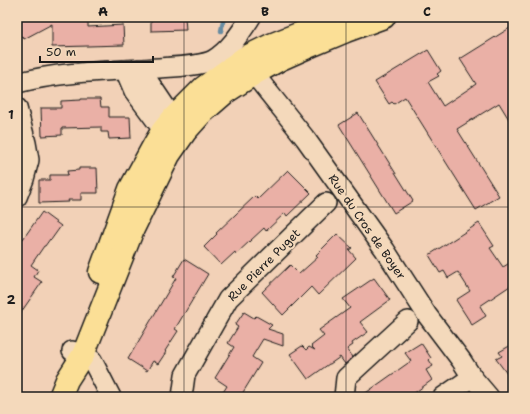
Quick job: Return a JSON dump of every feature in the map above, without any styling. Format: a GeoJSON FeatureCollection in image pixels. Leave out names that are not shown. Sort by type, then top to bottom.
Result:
{"type":"FeatureCollection","features":[{"type":"Feature","properties":{"kind":"main road"},"geometry":{"type":"LineString","coordinates":[[77,353],[133,229],[169,155],[185,132],[203,112],[226,92],[249,66],[273,44],[339,17]]}},
{"type":"Feature","properties":{"kind":"main road"},"geometry":{"type":"LineString","coordinates":[[64,389],[130,189],[154,145],[170,126],[203,88],[249,66],[281,59],[384,17]]}},
{"type":"Feature","properties":{"kind":"street"},"geometry":{"type":"LineString","coordinates":[[17,83],[49,76],[202,64],[213,60],[229,47],[251,17]]}},
{"type":"Feature","properties":{"kind":"street","name":"Rue du Cros de Boyer"},"geometry":{"type":"LineString","coordinates":[[249,66],[310,144],[385,250],[424,311],[462,360],[472,377],[489,397]]}},
{"type":"Feature","properties":{"kind":"street"},"geometry":{"type":"LineString","coordinates":[[132,70],[170,126],[169,155]]}},
{"type":"Feature","properties":{"kind":"street"},"geometry":{"type":"LineString","coordinates":[[17,108],[29,160],[17,197]]}},
{"type":"Feature","properties":{"kind":"street"},"geometry":{"type":"LineString","coordinates":[[170,126],[187,123],[203,112]]}},
{"type":"Feature","properties":{"kind":"street","name":"Rue Pierre Puget"},"geometry":{"type":"LineString","coordinates":[[182,397],[185,375],[228,299],[326,203]]}},
{"type":"Feature","properties":{"kind":"street"},"geometry":{"type":"LineString","coordinates":[[344,397],[346,378],[408,321]]}},
{"type":"Feature","properties":{"kind":"street"},"geometry":{"type":"LineString","coordinates":[[77,353],[92,360],[111,397]]}},
{"type":"Feature","properties":{"kind":"street"},"geometry":{"type":"LineString","coordinates":[[443,397],[472,377]]}},
{"type":"Feature","properties":{"kind":"building"},"geometry":{"type":"Polygon","coordinates":[[[17,17],[88,17],[88,27],[123,25],[124,45],[52,47],[52,24],[24,39],[22,36],[17,39],[17,17]]]}},
{"type":"Feature","properties":{"kind":"building"},"geometry":{"type":"Polygon","coordinates":[[[185,17],[186,30],[151,31],[151,18],[185,17]]]}},
{"type":"Feature","properties":{"kind":"building"},"geometry":{"type":"Polygon","coordinates":[[[513,26],[513,126],[499,103],[457,129],[499,196],[476,210],[405,97],[394,104],[392,102],[389,104],[375,82],[428,50],[441,71],[437,74],[439,76],[428,82],[443,106],[476,84],[460,59],[513,26]]]}},
{"type":"Feature","properties":{"kind":"building"},"geometry":{"type":"Polygon","coordinates":[[[100,99],[101,107],[109,107],[109,117],[130,117],[131,138],[109,139],[108,132],[101,132],[101,127],[62,128],[62,135],[42,136],[41,108],[61,108],[61,101],[100,99]]]}},
{"type":"Feature","properties":{"kind":"building"},"geometry":{"type":"Polygon","coordinates":[[[358,113],[413,201],[394,213],[339,125],[358,113]]]}},
{"type":"Feature","properties":{"kind":"building"},"geometry":{"type":"Polygon","coordinates":[[[79,168],[97,168],[98,193],[81,193],[81,200],[39,203],[39,180],[50,180],[50,175],[68,175],[67,171],[79,170],[79,168]]]}},
{"type":"Feature","properties":{"kind":"building"},"geometry":{"type":"Polygon","coordinates":[[[288,170],[311,193],[287,216],[285,213],[266,231],[264,228],[236,254],[235,252],[221,265],[204,247],[217,234],[216,233],[255,196],[258,199],[288,170]]]}},
{"type":"Feature","properties":{"kind":"building"},"geometry":{"type":"Polygon","coordinates":[[[42,212],[61,226],[51,240],[50,239],[44,246],[31,265],[38,270],[34,277],[42,282],[17,318],[17,235],[23,239],[42,212]]]}},
{"type":"Feature","properties":{"kind":"building"},"geometry":{"type":"Polygon","coordinates":[[[479,223],[494,246],[490,248],[503,267],[513,261],[513,284],[480,306],[486,316],[472,325],[456,300],[470,291],[458,272],[448,278],[444,271],[440,273],[429,255],[479,223]]]}},
{"type":"Feature","properties":{"kind":"building"},"geometry":{"type":"Polygon","coordinates":[[[337,234],[352,248],[349,250],[356,258],[318,295],[311,287],[283,315],[262,292],[290,265],[299,274],[318,257],[316,255],[337,234]]]}},
{"type":"Feature","properties":{"kind":"building"},"geometry":{"type":"Polygon","coordinates":[[[184,259],[208,274],[175,329],[178,331],[165,351],[166,352],[158,364],[153,361],[147,371],[128,359],[176,278],[173,277],[184,259]]]}},
{"type":"Feature","properties":{"kind":"building"},"geometry":{"type":"Polygon","coordinates":[[[374,278],[390,300],[360,322],[368,332],[352,343],[353,345],[347,349],[353,357],[345,364],[340,357],[308,379],[290,354],[302,346],[306,350],[309,347],[315,350],[311,346],[324,336],[319,330],[350,308],[343,299],[374,278]]]}},
{"type":"Feature","properties":{"kind":"building"},"geometry":{"type":"Polygon","coordinates":[[[244,312],[254,318],[256,316],[272,325],[268,329],[283,334],[283,346],[263,339],[252,357],[261,363],[242,394],[239,393],[237,397],[220,397],[227,386],[215,378],[234,347],[228,343],[238,327],[235,325],[244,312]]]}},
{"type":"Feature","properties":{"kind":"building"},"geometry":{"type":"Polygon","coordinates":[[[421,343],[431,358],[429,360],[433,366],[426,370],[432,380],[409,397],[360,397],[411,361],[405,353],[421,343]]]}},
{"type":"Feature","properties":{"kind":"building"},"geometry":{"type":"Polygon","coordinates":[[[513,344],[513,382],[496,359],[502,356],[499,352],[513,344]]]}},
{"type":"Feature","properties":{"kind":"waterway"},"geometry":{"type":"LineString","coordinates":[[221,31],[224,17]]}}]}
